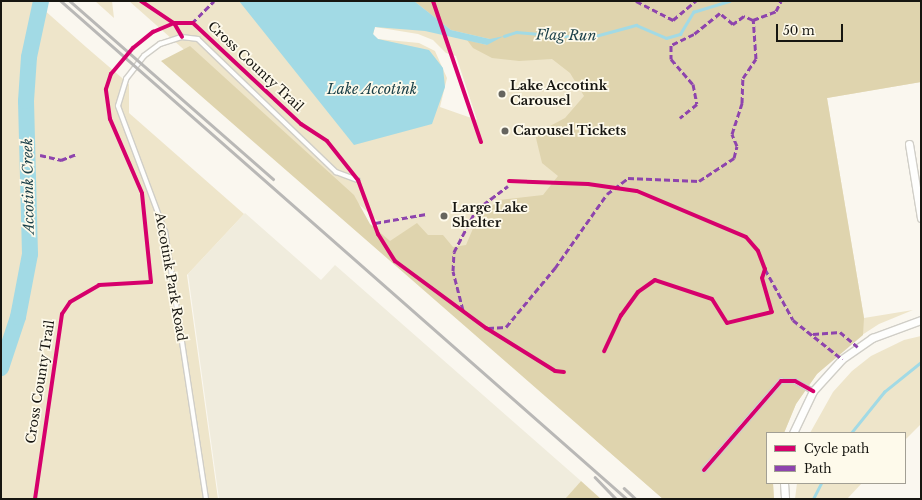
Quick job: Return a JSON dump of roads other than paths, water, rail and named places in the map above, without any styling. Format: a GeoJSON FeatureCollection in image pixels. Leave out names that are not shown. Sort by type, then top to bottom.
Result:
{"type":"FeatureCollection","features":[{"type":"Feature","properties":{"kind":"street"},"geometry":{"type":"LineString","coordinates":[[909,144],[921,218]]}},
{"type":"Feature","properties":{"kind":"street"},"geometry":{"type":"LineString","coordinates":[[793,432],[813,391],[858,347],[895,327],[921,320]]}},
{"type":"Feature","properties":{"kind":"street"},"geometry":{"type":"LineString","coordinates":[[784,484],[785,499]]}},
{"type":"Feature","properties":{"kind":"lane","name":"Accotink Park Road"},"geometry":{"type":"LineString","coordinates":[[206,499],[165,232],[118,106],[126,79],[144,56],[160,44],[182,37],[198,39],[336,172],[358,180]]}},
{"type":"Feature","properties":{"kind":"lane"},"geometry":{"type":"LineString","coordinates":[[704,470],[781,381],[795,381],[813,391]]}},
{"type":"Feature","properties":{"kind":"water","name":"Lake Accotink"},"geometry":{"type":"Polygon","coordinates":[[[239,1],[414,1],[451,30],[490,39],[504,36],[487,45],[425,31],[375,27],[373,34],[378,39],[429,50],[443,68],[445,87],[432,124],[354,145],[239,1]]]}},
{"type":"Feature","properties":{"kind":"waterway","name":"Accotink Creek"},"geometry":{"type":"LineString","coordinates":[[1,368],[18,317],[30,254],[26,101],[29,57],[41,1]]}},
{"type":"Feature","properties":{"kind":"waterway","name":"Flag Run"},"geometry":{"type":"LineString","coordinates":[[504,36],[516,32],[588,38],[636,25],[666,38],[680,34],[693,12],[729,1]]}},
{"type":"Feature","properties":{"kind":"waterway"},"geometry":{"type":"LineString","coordinates":[[852,432],[884,392],[921,362]]}},
{"type":"Feature","properties":{"kind":"waterway"},"geometry":{"type":"LineString","coordinates":[[813,499],[820,484]]}},
{"type":"Feature","properties":{"kind":"railway"},"geometry":{"type":"LineString","coordinates":[[61,1],[627,499]]}},
{"type":"Feature","properties":{"kind":"railway"},"geometry":{"type":"LineString","coordinates":[[70,1],[273,179]]}},
{"type":"Feature","properties":{"kind":"railway"},"geometry":{"type":"LineString","coordinates":[[595,477],[616,499]]}},
{"type":"Feature","properties":{"kind":"railway"},"geometry":{"type":"LineString","coordinates":[[624,488],[636,499]]}},
{"type":"Feature","properties":{"kind":"place","name":"Lake Accotink Carousel"},"geometry":{"type":"Point","coordinates":[502,94]}},
{"type":"Feature","properties":{"kind":"place","name":"Carousel Tickets"},"geometry":{"type":"Point","coordinates":[505,131]}},
{"type":"Feature","properties":{"kind":"place","name":"Large Lake Shelter"},"geometry":{"type":"Point","coordinates":[444,216]}}]}
